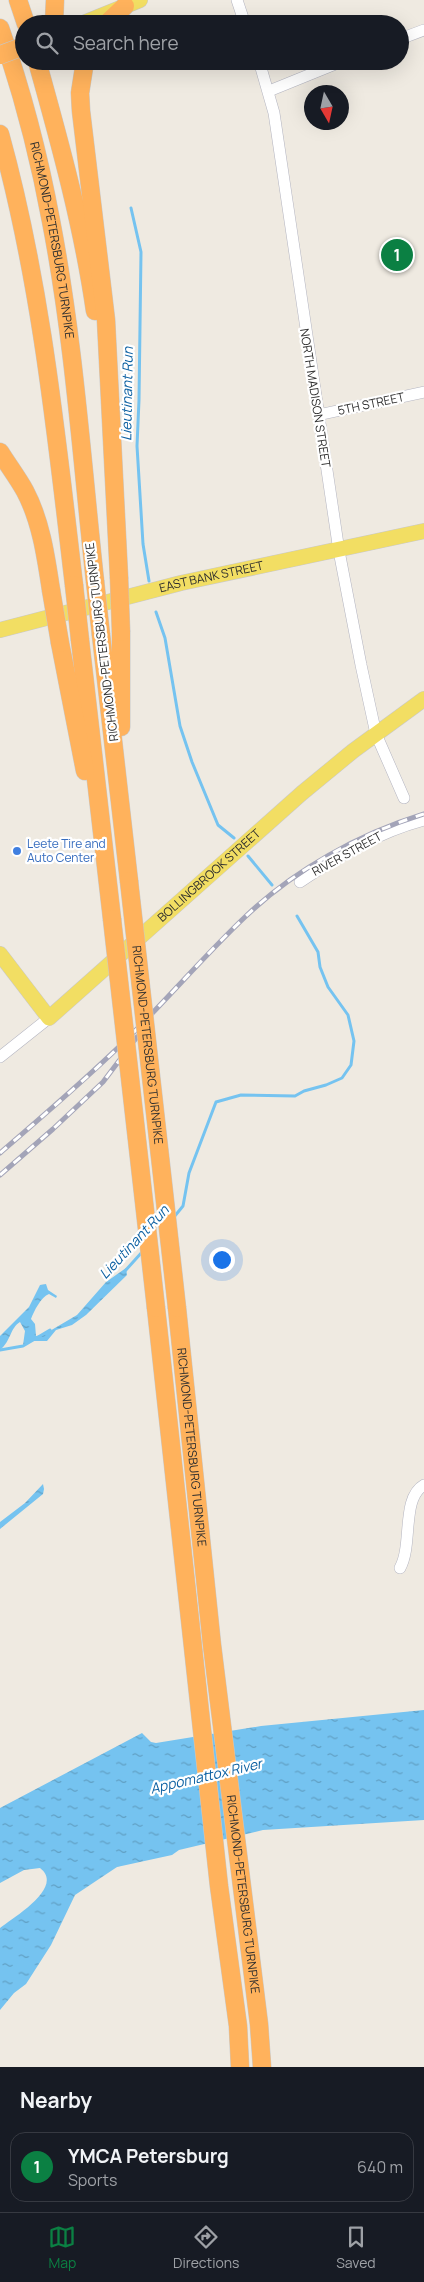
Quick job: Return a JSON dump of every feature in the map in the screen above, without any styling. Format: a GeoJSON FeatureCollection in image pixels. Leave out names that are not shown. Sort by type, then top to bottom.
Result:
{"type":"FeatureCollection","features":[{"type":"Feature","properties":{"kind":"highway"},"geometry":{"type":"LineString","coordinates":[[18,0],[23,15]]}},
{"type":"Feature","properties":{"kind":"highway"},"geometry":{"type":"LineString","coordinates":[[54,15],[55,0]]}},
{"type":"Feature","properties":{"kind":"highway"},"geometry":{"type":"LineString","coordinates":[[117,15],[132,3]]}},
{"type":"Feature","properties":{"kind":"highway","name":"RICHMOND-PETERSBURG TURNPIKE"},"geometry":{"type":"LineString","coordinates":[[0,28],[20,87],[51,221],[65,313],[177,1308],[216,1677],[259,2024],[262,2067]]}},
{"type":"Feature","properties":{"kind":"highway"},"geometry":{"type":"LineString","coordinates":[[0,54],[15,49]]}},
{"type":"Feature","properties":{"kind":"highway"},"geometry":{"type":"LineString","coordinates":[[40,70],[64,160],[84,250],[112,433]]}},
{"type":"Feature","properties":{"kind":"highway"},"geometry":{"type":"LineString","coordinates":[[84,70],[80,93],[81,111],[102,269],[112,433],[122,632],[122,812]]}},
{"type":"Feature","properties":{"kind":"highway","name":"RICHMOND-PETERSBURG TURNPIKE"},"geometry":{"type":"LineString","coordinates":[[0,134],[30,260],[52,395],[156,1308],[219,1886],[238,2026],[240,2067]]}},
{"type":"Feature","properties":{"kind":"highway"},"geometry":{"type":"LineString","coordinates":[[0,452],[25,491],[40,528],[60,643],[108,884]]}},
{"type":"Feature","properties":{"kind":"main road"},"geometry":{"type":"LineString","coordinates":[[103,15],[132,3]]}},
{"type":"Feature","properties":{"kind":"main road","name":"EAST BANK STREET"},"geometry":{"type":"LineString","coordinates":[[0,630],[181,584],[424,531]]}},
{"type":"Feature","properties":{"kind":"main road","name":"BOLLINGBROOK STREET"},"geometry":{"type":"LineString","coordinates":[[49,1018],[302,793],[376,734],[424,699]]}},
{"type":"Feature","properties":{"kind":"main road"},"geometry":{"type":"LineString","coordinates":[[0,954],[49,1018]]}},
{"type":"Feature","properties":{"kind":"street"},"geometry":{"type":"LineString","coordinates":[[237,0],[242,15]]}},
{"type":"Feature","properties":{"kind":"street"},"geometry":{"type":"LineString","coordinates":[[409,36],[424,30]]}},
{"type":"Feature","properties":{"kind":"street","name":"NORTH MADISON STREET"},"geometry":{"type":"LineString","coordinates":[[261,70],[274,113],[339,551],[360,665],[364,676],[371,719],[404,798]]}},
{"type":"Feature","properties":{"kind":"street"},"geometry":{"type":"LineString","coordinates":[[268,91],[320,70]]}},
{"type":"Feature","properties":{"kind":"street","name":"5TH STREET"},"geometry":{"type":"LineString","coordinates":[[318,415],[424,392]]}},
{"type":"Feature","properties":{"kind":"street","name":"RIVER STREET"},"geometry":{"type":"LineString","coordinates":[[300,882],[358,846],[388,832],[424,820]]}},
{"type":"Feature","properties":{"kind":"street","name":"BOLLINGBROOK STREET"},"geometry":{"type":"LineString","coordinates":[[0,1057],[49,1018]]}},
{"type":"Feature","properties":{"kind":"street"},"geometry":{"type":"LineString","coordinates":[[400,1568],[407,1549],[411,1499],[417,1490],[424,1485]]}},
{"type":"Feature","properties":{"kind":"water"},"geometry":{"type":"Polygon","coordinates":[[[126,1268],[127,1275],[86,1315],[72,1325],[56,1330],[47,1341],[30,1341],[23,1345],[25,1331],[20,1322],[0,1350],[0,1336],[29,1307],[40,1285],[46,1284],[48,1290],[57,1296],[56,1298],[49,1294],[36,1308],[31,1319],[35,1324],[36,1336],[43,1335],[77,1315],[106,1282],[126,1268]]]}},
{"type":"Feature","properties":{"kind":"water"},"geometry":{"type":"Polygon","coordinates":[[[43,1484],[43,1494],[0,1529],[0,1522],[25,1503],[43,1484]]]}},
{"type":"Feature","properties":{"kind":"water","name":"Appomattox River"},"geometry":{"type":"Polygon","coordinates":[[[424,1710],[424,1820],[263,1830],[179,1850],[172,1855],[117,1867],[75,1895],[51,1945],[26,1984],[14,1993],[0,2010],[0,1928],[35,1901],[46,1884],[46,1876],[40,1868],[24,1870],[0,1883],[0,1808],[142,1733],[151,1742],[156,1743],[261,1726],[424,1710]]]}},
{"type":"Feature","properties":{"kind":"waterway","name":"Lieutinant Run"},"geometry":{"type":"LineString","coordinates":[[131,208],[141,252],[137,446],[143,544],[149,581]]}},
{"type":"Feature","properties":{"kind":"waterway","name":"Lieutinant Run"},"geometry":{"type":"LineString","coordinates":[[156,612],[165,638],[180,726],[192,762],[218,825],[234,838]]}},
{"type":"Feature","properties":{"kind":"waterway","name":"Lieutinant Run"},"geometry":{"type":"LineString","coordinates":[[248,856],[272,885]]}},
{"type":"Feature","properties":{"kind":"waterway","name":"Lieutinant Run"},"geometry":{"type":"LineString","coordinates":[[174,1217],[183,1206],[189,1173],[216,1102],[241,1095],[295,1096],[342,1078],[351,1065],[354,1041],[348,1015],[328,987],[320,967],[318,952],[297,916]]}},
{"type":"Feature","properties":{"kind":"waterway","name":"Lieutinant Run"},"geometry":{"type":"LineString","coordinates":[[125,1271],[143,1251]]}},
{"type":"Feature","properties":{"kind":"waterway","name":"Lieutinant Run"},"geometry":{"type":"LineString","coordinates":[[0,1350],[23,1346],[50,1330]]}},
{"type":"Feature","properties":{"kind":"railway"},"geometry":{"type":"LineString","coordinates":[[0,1153],[116,1050],[245,917],[284,884],[328,855],[376,832],[424,814]]}},
{"type":"Feature","properties":{"kind":"railway"},"geometry":{"type":"LineString","coordinates":[[0,1175],[103,1082],[137,1037]]}},
{"type":"Feature","properties":{"kind":"place","name":"YMCA Petersburg"},"geometry":{"type":"Point","coordinates":[397,255]}},
{"type":"Feature","properties":{"kind":"place","name":"Leete Tire and Auto Center"},"geometry":{"type":"Point","coordinates":[17,851]}}]}
